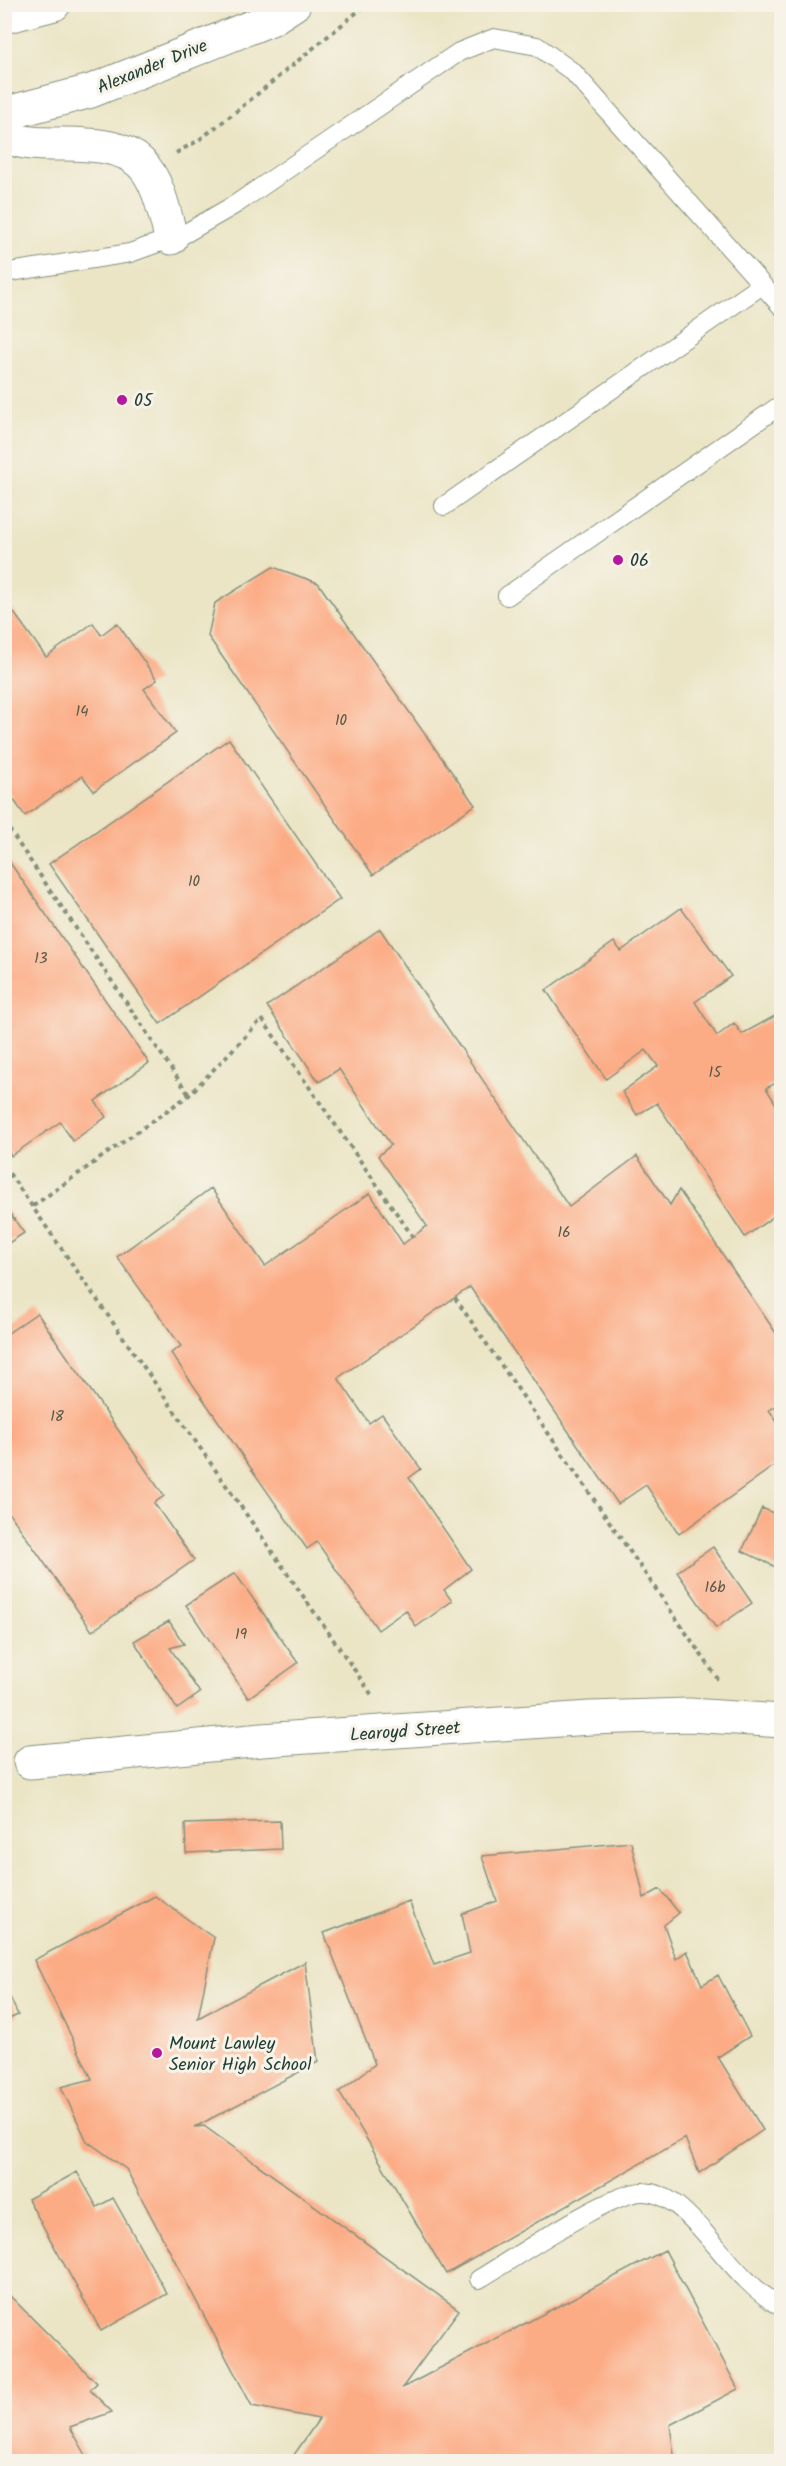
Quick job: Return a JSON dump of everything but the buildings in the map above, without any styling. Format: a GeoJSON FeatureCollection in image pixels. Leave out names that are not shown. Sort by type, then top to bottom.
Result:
{"type":"FeatureCollection","features":[{"type":"Feature","properties":{"kind":"street"},"geometry":{"type":"LineString","coordinates":[[4,17],[54,4]]}},
{"type":"Feature","properties":{"kind":"street","name":"Alexander Drive"},"geometry":{"type":"LineString","coordinates":[[4,114],[91,91],[271,19],[294,4]]}},
{"type":"Feature","properties":{"kind":"street"},"geometry":{"type":"LineString","coordinates":[[4,135],[22,144],[99,144],[121,150],[146,169],[162,203],[171,238]]}},
{"type":"Feature","properties":{"kind":"street","name":"Learoyd Street"},"geometry":{"type":"LineString","coordinates":[[30,1762],[262,1740],[590,1718],[689,1715],[782,1721]]}},
{"type":"Feature","properties":{"kind":"lane"},"geometry":{"type":"LineString","coordinates":[[4,273],[130,253],[171,238],[227,211],[459,52],[494,38],[537,46],[573,72],[782,307]]}},
{"type":"Feature","properties":{"kind":"lane"},"geometry":{"type":"LineString","coordinates":[[444,506],[762,285]]}},
{"type":"Feature","properties":{"kind":"lane"},"geometry":{"type":"LineString","coordinates":[[507,596],[782,404]]}},
{"type":"Feature","properties":{"kind":"lane"},"geometry":{"type":"LineString","coordinates":[[480,2279],[613,2198],[643,2192],[668,2198],[693,2220],[765,2298],[782,2307]]}},
{"type":"Feature","properties":{"kind":"path"},"geometry":{"type":"LineString","coordinates":[[146,169],[199,140],[368,4]]}},
{"type":"Feature","properties":{"kind":"path"},"geometry":{"type":"LineString","coordinates":[[4,822],[189,1095]]}},
{"type":"Feature","properties":{"kind":"path"},"geometry":{"type":"LineString","coordinates":[[33,1206],[189,1095],[262,1019],[413,1237]]}},
{"type":"Feature","properties":{"kind":"path"},"geometry":{"type":"LineString","coordinates":[[4,1166],[379,1706]]}},
{"type":"Feature","properties":{"kind":"path"},"geometry":{"type":"LineString","coordinates":[[455,1298],[725,1690]]}},
{"type":"Feature","properties":{"kind":"place","name":"05"},"geometry":{"type":"Point","coordinates":[122,400]}},
{"type":"Feature","properties":{"kind":"place","name":"06"},"geometry":{"type":"Point","coordinates":[618,560]}},
{"type":"Feature","properties":{"kind":"place","name":"Mount Lawley Senior High School"},"geometry":{"type":"Point","coordinates":[157,2053]}}]}
